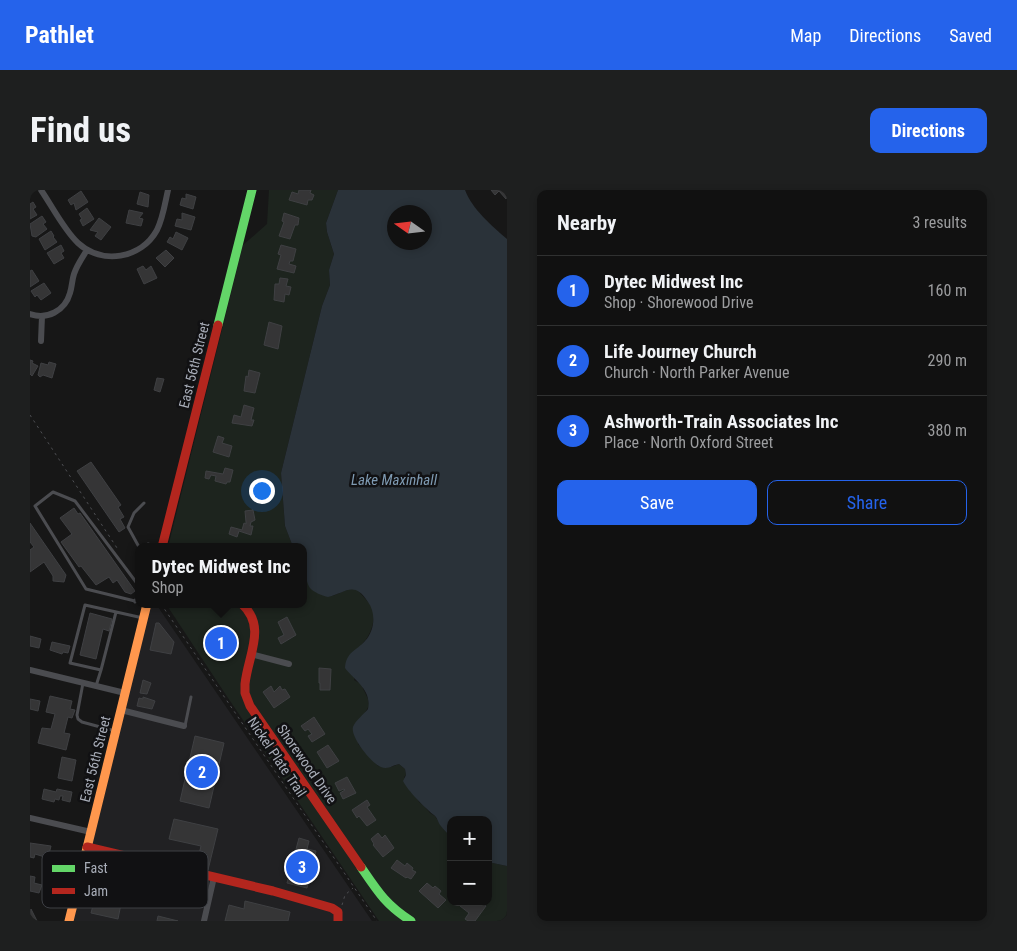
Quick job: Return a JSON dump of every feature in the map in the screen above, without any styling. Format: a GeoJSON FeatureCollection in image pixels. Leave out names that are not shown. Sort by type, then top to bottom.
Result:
{"type":"FeatureCollection","features":[{"type":"Feature","properties":{"kind":"street"},"geometry":{"type":"LineString","coordinates":[[41,190],[73,238],[87,250],[104,256],[119,257],[134,252],[147,244],[160,223],[168,190]]}},
{"type":"Feature","properties":{"kind":"street","name":"East 56th Street"},"geometry":{"type":"LineString","coordinates":[[163,543],[252,190]]}},
{"type":"Feature","properties":{"kind":"street"},"geometry":{"type":"LineString","coordinates":[[30,314],[42,316],[54,313],[64,306],[70,296],[74,272],[87,250]]}},
{"type":"Feature","properties":{"kind":"street"},"geometry":{"type":"LineString","coordinates":[[41,341],[42,316]]}},
{"type":"Feature","properties":{"kind":"street","name":"East 56th Street"},"geometry":{"type":"LineString","coordinates":[[86,851],[146,608]]}},
{"type":"Feature","properties":{"kind":"street","name":"Shorewood Drive"},"geometry":{"type":"LineString","coordinates":[[247,608],[252,612],[255,620],[255,634],[246,672],[245,690],[254,713],[380,895],[394,910],[411,921]]}},
{"type":"Feature","properties":{"kind":"street"},"geometry":{"type":"LineString","coordinates":[[251,654],[289,664]]}},
{"type":"Feature","properties":{"kind":"street"},"geometry":{"type":"LineString","coordinates":[[30,670],[125,693]]}},
{"type":"Feature","properties":{"kind":"street"},"geometry":{"type":"LineString","coordinates":[[121,710],[184,726]]}},
{"type":"Feature","properties":{"kind":"street"},"geometry":{"type":"LineString","coordinates":[[30,818],[91,832]]}},
{"type":"Feature","properties":{"kind":"street"},"geometry":{"type":"LineString","coordinates":[[87,847],[104,851]]}},
{"type":"Feature","properties":{"kind":"street"},"geometry":{"type":"LineString","coordinates":[[208,876],[274,891],[332,908],[338,916]]}},
{"type":"Feature","properties":{"kind":"street"},"geometry":{"type":"LineString","coordinates":[[208,903],[214,877]]}},
{"type":"Feature","properties":{"kind":"street","name":"East 56th Street"},"geometry":{"type":"LineString","coordinates":[[69,921],[72,908]]}},
{"type":"Feature","properties":{"kind":"street"},"geometry":{"type":"LineString","coordinates":[[204,921],[207,908]]}},
{"type":"Feature","properties":{"kind":"lane"},"geometry":{"type":"LineString","coordinates":[[135,582],[75,502],[53,492],[36,506],[86,590],[135,602]]}},
{"type":"Feature","properties":{"kind":"lane"},"geometry":{"type":"LineString","coordinates":[[136,543],[128,527],[134,512],[144,502]]}},
{"type":"Feature","properties":{"kind":"lane"},"geometry":{"type":"LineString","coordinates":[[101,670],[70,663],[85,605],[143,618]]}},
{"type":"Feature","properties":{"kind":"lane"},"geometry":{"type":"LineString","coordinates":[[96,686],[116,612]]}},
{"type":"Feature","properties":{"kind":"lane"},"geometry":{"type":"LineString","coordinates":[[83,683],[77,715],[82,722],[116,731]]}},
{"type":"Feature","properties":{"kind":"lane"},"geometry":{"type":"LineString","coordinates":[[184,726],[191,697]]}},
{"type":"Feature","properties":{"kind":"path"},"geometry":{"type":"LineString","coordinates":[[30,415],[117,548]]}},
{"type":"Feature","properties":{"kind":"path","name":"Nickel Plate Trail"},"geometry":{"type":"LineString","coordinates":[[164,608],[377,921]]}},
{"type":"Feature","properties":{"kind":"path"},"geometry":{"type":"LineString","coordinates":[[338,916],[344,899],[354,887]]}},
{"type":"Feature","properties":{"kind":"shaded area"},"geometry":{"type":"Polygon","coordinates":[[[269,190],[338,190],[326,223],[334,254],[329,270],[330,285],[322,306],[281,473],[285,526],[291,543],[169,543],[243,245],[267,224],[269,190]]]}},
{"type":"Feature","properties":{"kind":"shaded area"},"geometry":{"type":"Polygon","coordinates":[[[307,576],[311,586],[326,596],[353,589],[359,592],[370,604],[374,616],[372,626],[363,643],[354,680],[361,684],[369,706],[361,719],[358,744],[378,766],[391,767],[399,764],[405,769],[406,775],[404,777],[419,802],[435,816],[447,833],[447,906],[492,906],[492,863],[507,866],[507,921],[379,921],[169,608],[307,608],[307,576]]]}},
{"type":"Feature","properties":{"kind":"shaded area"},"geometry":{"type":"Polygon","coordinates":[[[150,608],[159,608],[372,921],[73,921],[76,908],[208,908],[208,851],[90,851],[150,608]]]}},
{"type":"Feature","properties":{"kind":"water","name":"Lake Maxinhall"},"geometry":{"type":"Polygon","coordinates":[[[338,190],[465,190],[477,210],[507,239],[507,866],[492,863],[492,816],[447,816],[447,833],[435,816],[417,800],[405,785],[403,781],[406,775],[405,769],[399,764],[388,768],[381,767],[372,761],[362,750],[355,737],[353,727],[368,709],[368,696],[362,686],[345,668],[349,655],[365,641],[371,632],[373,616],[371,606],[358,591],[345,591],[328,597],[318,594],[311,589],[307,581],[307,543],[291,543],[285,526],[281,473],[322,306],[330,285],[329,270],[334,254],[326,223],[338,190]]]}},
{"type":"Feature","properties":{"kind":"building"},"geometry":{"type":"Polygon","coordinates":[[[299,190],[311,190],[310,193],[314,195],[312,200],[308,200],[307,205],[289,200],[292,192],[298,194],[299,190]]]}},
{"type":"Feature","properties":{"kind":"building"},"geometry":{"type":"Polygon","coordinates":[[[491,190],[507,190],[506,199],[499,191],[495,195],[491,190]]]}},
{"type":"Feature","properties":{"kind":"building"},"geometry":{"type":"Polygon","coordinates":[[[81,191],[88,202],[76,210],[74,203],[71,205],[68,200],[81,191]]]}},
{"type":"Feature","properties":{"kind":"building"},"geometry":{"type":"Polygon","coordinates":[[[140,192],[149,195],[148,207],[137,204],[140,192]]]}},
{"type":"Feature","properties":{"kind":"building"},"geometry":{"type":"Polygon","coordinates":[[[186,194],[196,197],[193,209],[180,205],[182,198],[186,199],[186,194]]]}},
{"type":"Feature","properties":{"kind":"building"},"geometry":{"type":"Polygon","coordinates":[[[33,202],[36,207],[33,209],[37,215],[30,219],[30,204],[33,202]]]}},
{"type":"Feature","properties":{"kind":"building"},"geometry":{"type":"Polygon","coordinates":[[[87,208],[94,219],[83,226],[79,214],[87,208]]]}},
{"type":"Feature","properties":{"kind":"building"},"geometry":{"type":"Polygon","coordinates":[[[129,210],[143,213],[139,218],[143,219],[141,226],[126,223],[129,210]]]}},
{"type":"Feature","properties":{"kind":"building"},"geometry":{"type":"Polygon","coordinates":[[[182,213],[195,217],[191,230],[175,226],[177,219],[182,220],[182,213]]]}},
{"type":"Feature","properties":{"kind":"building"},"geometry":{"type":"Polygon","coordinates":[[[284,213],[299,218],[298,225],[295,225],[290,239],[279,236],[284,222],[282,221],[284,213]]]}},
{"type":"Feature","properties":{"kind":"building"},"geometry":{"type":"Polygon","coordinates":[[[42,216],[46,222],[43,224],[47,229],[36,237],[32,236],[30,224],[42,216]]]}},
{"type":"Feature","properties":{"kind":"building"},"geometry":{"type":"Polygon","coordinates":[[[99,218],[111,227],[101,240],[95,236],[98,232],[90,230],[99,218]]]}},
{"type":"Feature","properties":{"kind":"building"},"geometry":{"type":"Polygon","coordinates":[[[51,231],[57,242],[45,250],[39,239],[51,231]]]}},
{"type":"Feature","properties":{"kind":"building"},"geometry":{"type":"Polygon","coordinates":[[[176,232],[188,238],[182,250],[167,242],[170,237],[173,239],[176,232]]]}},
{"type":"Feature","properties":{"kind":"building"},"geometry":{"type":"Polygon","coordinates":[[[61,245],[64,251],[61,253],[64,258],[54,264],[47,253],[61,245]]]}},
{"type":"Feature","properties":{"kind":"building"},"geometry":{"type":"Polygon","coordinates":[[[281,245],[296,249],[293,261],[290,261],[289,264],[296,266],[294,273],[277,269],[281,255],[278,254],[281,245]]]}},
{"type":"Feature","properties":{"kind":"building"},"geometry":{"type":"Polygon","coordinates":[[[166,250],[174,258],[165,267],[156,258],[166,250]]]}},
{"type":"Feature","properties":{"kind":"building"},"geometry":{"type":"Polygon","coordinates":[[[143,266],[146,270],[151,266],[157,278],[144,284],[137,269],[143,266]]]}},
{"type":"Feature","properties":{"kind":"building"},"geometry":{"type":"Polygon","coordinates":[[[32,270],[39,281],[30,287],[30,271],[32,270]]]}},
{"type":"Feature","properties":{"kind":"building"},"geometry":{"type":"Polygon","coordinates":[[[280,278],[288,279],[286,286],[291,287],[289,295],[285,294],[284,302],[274,300],[275,284],[279,284],[280,278]]]}},
{"type":"Feature","properties":{"kind":"building"},"geometry":{"type":"Polygon","coordinates":[[[44,283],[51,293],[41,300],[37,295],[35,297],[31,291],[44,283]]]}},
{"type":"Feature","properties":{"kind":"building"},"geometry":{"type":"Polygon","coordinates":[[[269,322],[282,326],[278,349],[264,345],[269,322]]]}},
{"type":"Feature","properties":{"kind":"building"},"geometry":{"type":"Polygon","coordinates":[[[30,360],[38,366],[32,376],[30,374],[30,360]]]}},
{"type":"Feature","properties":{"kind":"building"},"geometry":{"type":"Polygon","coordinates":[[[49,362],[56,364],[52,378],[43,375],[40,377],[38,375],[41,363],[48,365],[49,362]]]}},
{"type":"Feature","properties":{"kind":"building"},"geometry":{"type":"Polygon","coordinates":[[[249,370],[260,373],[255,393],[244,391],[246,376],[248,377],[249,370]]]}},
{"type":"Feature","properties":{"kind":"building"},"geometry":{"type":"Polygon","coordinates":[[[157,378],[164,379],[160,392],[154,390],[157,378]]]}},
{"type":"Feature","properties":{"kind":"building"},"geometry":{"type":"Polygon","coordinates":[[[244,405],[254,408],[251,420],[254,420],[252,426],[232,423],[234,415],[241,417],[244,405]]]}},
{"type":"Feature","properties":{"kind":"building"},"geometry":{"type":"Polygon","coordinates":[[[218,436],[224,438],[222,443],[232,446],[229,457],[213,452],[218,436]]]}},
{"type":"Feature","properties":{"kind":"building"},"geometry":{"type":"Polygon","coordinates":[[[91,462],[121,505],[118,507],[124,517],[120,519],[125,528],[119,532],[77,471],[91,462]]]}},
{"type":"Feature","properties":{"kind":"building"},"geometry":{"type":"Polygon","coordinates":[[[225,468],[233,470],[230,482],[226,484],[215,481],[216,476],[211,475],[209,479],[205,478],[206,471],[223,474],[225,468]]]}},
{"type":"Feature","properties":{"kind":"building"},"geometry":{"type":"Polygon","coordinates":[[[74,508],[78,514],[80,513],[135,591],[131,594],[125,592],[117,580],[113,583],[109,577],[96,585],[81,566],[79,567],[61,542],[72,534],[60,518],[74,508]]]}},
{"type":"Feature","properties":{"kind":"building"},"geometry":{"type":"Polygon","coordinates":[[[253,510],[255,520],[251,522],[250,526],[253,526],[251,535],[239,531],[237,537],[229,534],[231,527],[242,530],[244,523],[246,524],[245,511],[253,510]]]}},
{"type":"Feature","properties":{"kind":"building"},"geometry":{"type":"Polygon","coordinates":[[[30,523],[66,575],[64,582],[53,581],[53,576],[44,562],[30,572],[30,550],[34,547],[30,542],[30,523]]]}},
{"type":"Feature","properties":{"kind":"building"},"geometry":{"type":"Polygon","coordinates":[[[90,613],[112,619],[109,631],[103,629],[96,659],[80,655],[90,613]]]}},
{"type":"Feature","properties":{"kind":"building"},"geometry":{"type":"Polygon","coordinates":[[[287,617],[296,635],[281,644],[278,638],[284,635],[278,622],[287,617]]]}},
{"type":"Feature","properties":{"kind":"building"},"geometry":{"type":"Polygon","coordinates":[[[156,623],[159,623],[174,642],[171,654],[150,650],[156,623]]]}},
{"type":"Feature","properties":{"kind":"building"},"geometry":{"type":"Polygon","coordinates":[[[224,627],[236,646],[217,659],[205,640],[224,627]]]}},
{"type":"Feature","properties":{"kind":"building"},"geometry":{"type":"Polygon","coordinates":[[[30,636],[41,639],[39,648],[30,646],[30,636]]]}},
{"type":"Feature","properties":{"kind":"building"},"geometry":{"type":"Polygon","coordinates":[[[52,642],[70,646],[68,653],[63,652],[62,654],[50,650],[52,642]]]}},
{"type":"Feature","properties":{"kind":"building"},"geometry":{"type":"Polygon","coordinates":[[[319,668],[331,669],[330,690],[320,690],[319,668]]]}},
{"type":"Feature","properties":{"kind":"building"},"geometry":{"type":"Polygon","coordinates":[[[143,680],[151,683],[147,694],[140,693],[143,680]]]}},
{"type":"Feature","properties":{"kind":"building"},"geometry":{"type":"Polygon","coordinates":[[[271,686],[274,692],[280,686],[282,690],[285,689],[290,697],[274,708],[263,692],[271,686]]]}},
{"type":"Feature","properties":{"kind":"building"},"geometry":{"type":"Polygon","coordinates":[[[50,696],[72,701],[70,709],[75,710],[72,718],[68,717],[64,733],[70,734],[66,750],[38,743],[42,728],[51,729],[55,714],[46,712],[50,696]]]}},
{"type":"Feature","properties":{"kind":"building"},"geometry":{"type":"Polygon","coordinates":[[[143,697],[155,701],[152,709],[137,706],[139,698],[143,699],[143,697]]]}},
{"type":"Feature","properties":{"kind":"building"},"geometry":{"type":"Polygon","coordinates":[[[30,699],[40,701],[38,711],[30,709],[30,699]]]}},
{"type":"Feature","properties":{"kind":"building"},"geometry":{"type":"Polygon","coordinates":[[[314,717],[325,734],[312,742],[308,736],[312,734],[308,729],[305,731],[301,726],[314,717]]]}},
{"type":"Feature","properties":{"kind":"building"},"geometry":{"type":"Polygon","coordinates":[[[195,736],[224,743],[209,808],[180,801],[195,736]]]}},
{"type":"Feature","properties":{"kind":"building"},"geometry":{"type":"Polygon","coordinates":[[[328,745],[339,761],[327,768],[317,752],[328,745]]]}},
{"type":"Feature","properties":{"kind":"building"},"geometry":{"type":"Polygon","coordinates":[[[62,757],[76,760],[72,781],[58,778],[62,757]]]}},
{"type":"Feature","properties":{"kind":"building"},"geometry":{"type":"Polygon","coordinates":[[[347,777],[356,793],[343,799],[340,793],[345,790],[339,791],[335,783],[347,777]]]}},
{"type":"Feature","properties":{"kind":"building"},"geometry":{"type":"Polygon","coordinates":[[[44,789],[56,792],[57,789],[72,792],[70,802],[62,800],[63,796],[60,796],[59,800],[55,799],[54,802],[42,799],[44,789]]]}},
{"type":"Feature","properties":{"kind":"building"},"geometry":{"type":"Polygon","coordinates":[[[367,800],[370,805],[367,807],[376,820],[367,826],[359,816],[357,818],[352,810],[367,800]]]}},
{"type":"Feature","properties":{"kind":"building"},"geometry":{"type":"Polygon","coordinates":[[[174,819],[218,829],[208,870],[208,851],[200,851],[201,846],[169,839],[174,819]]]}},
{"type":"Feature","properties":{"kind":"building"},"geometry":{"type":"Polygon","coordinates":[[[378,833],[382,838],[385,835],[394,848],[383,857],[373,845],[371,839],[378,833]]]}},
{"type":"Feature","properties":{"kind":"building"},"geometry":{"type":"Polygon","coordinates":[[[299,838],[309,841],[307,849],[316,851],[307,888],[287,883],[299,838]]]}},
{"type":"Feature","properties":{"kind":"building"},"geometry":{"type":"Polygon","coordinates":[[[30,843],[51,846],[50,851],[42,851],[42,856],[35,854],[34,858],[30,857],[30,843]]]}},
{"type":"Feature","properties":{"kind":"building"},"geometry":{"type":"Polygon","coordinates":[[[397,860],[405,866],[407,863],[416,872],[411,879],[406,878],[391,868],[397,860]]]}},
{"type":"Feature","properties":{"kind":"building"},"geometry":{"type":"Polygon","coordinates":[[[30,876],[35,877],[34,883],[42,885],[39,893],[30,891],[30,876]]]}},
{"type":"Feature","properties":{"kind":"building"},"geometry":{"type":"Polygon","coordinates":[[[427,883],[441,891],[439,894],[446,900],[438,908],[419,891],[427,883]]]}},
{"type":"Feature","properties":{"kind":"building"},"geometry":{"type":"Polygon","coordinates":[[[245,901],[290,912],[288,921],[225,921],[229,905],[244,909],[245,901]]]}},
{"type":"Feature","properties":{"kind":"building"},"geometry":{"type":"Polygon","coordinates":[[[460,906],[486,906],[475,921],[465,919],[469,913],[460,906]]]}},
{"type":"Feature","properties":{"kind":"building"},"geometry":{"type":"Polygon","coordinates":[[[92,908],[120,908],[118,919],[91,913],[92,908]]]}},
{"type":"Feature","properties":{"kind":"building"},"geometry":{"type":"Polygon","coordinates":[[[31,909],[37,921],[30,921],[31,909]]]}},
{"type":"Feature","properties":{"kind":"building"},"geometry":{"type":"Polygon","coordinates":[[[158,916],[178,921],[157,921],[158,916]]]}},
{"type":"Feature","properties":{"kind":"traffic: fast"},"geometry":{"type":"LineString","coordinates":[[218,325],[252,190]]}},
{"type":"Feature","properties":{"kind":"traffic: fast"},"geometry":{"type":"LineString","coordinates":[[361,867],[383,897],[411,921]]}},
{"type":"Feature","properties":{"kind":"traffic: slow"},"geometry":{"type":"LineString","coordinates":[[86,851],[146,608]]}},
{"type":"Feature","properties":{"kind":"traffic: slow"},"geometry":{"type":"LineString","coordinates":[[69,921],[72,908]]}},
{"type":"Feature","properties":{"kind":"traffic: jam"},"geometry":{"type":"LineString","coordinates":[[163,543],[218,325]]}},
{"type":"Feature","properties":{"kind":"traffic: jam"},"geometry":{"type":"LineString","coordinates":[[245,608],[253,622],[255,632],[245,684],[245,693],[250,706],[361,867]]}},
{"type":"Feature","properties":{"kind":"traffic: jam"},"geometry":{"type":"LineString","coordinates":[[87,847],[104,851]]}},
{"type":"Feature","properties":{"kind":"traffic: jam"},"geometry":{"type":"LineString","coordinates":[[208,876],[273,891],[332,908],[338,912],[338,921]]}},
{"type":"Feature","properties":{"kind":"place","name":"Dytec Midwest Inc"},"geometry":{"type":"Point","coordinates":[221,643]}},
{"type":"Feature","properties":{"kind":"place","name":"Life Journey Church"},"geometry":{"type":"Point","coordinates":[202,772]}},
{"type":"Feature","properties":{"kind":"place","name":"Ashworth-Train Associates Inc"},"geometry":{"type":"Point","coordinates":[302,867]}}]}
